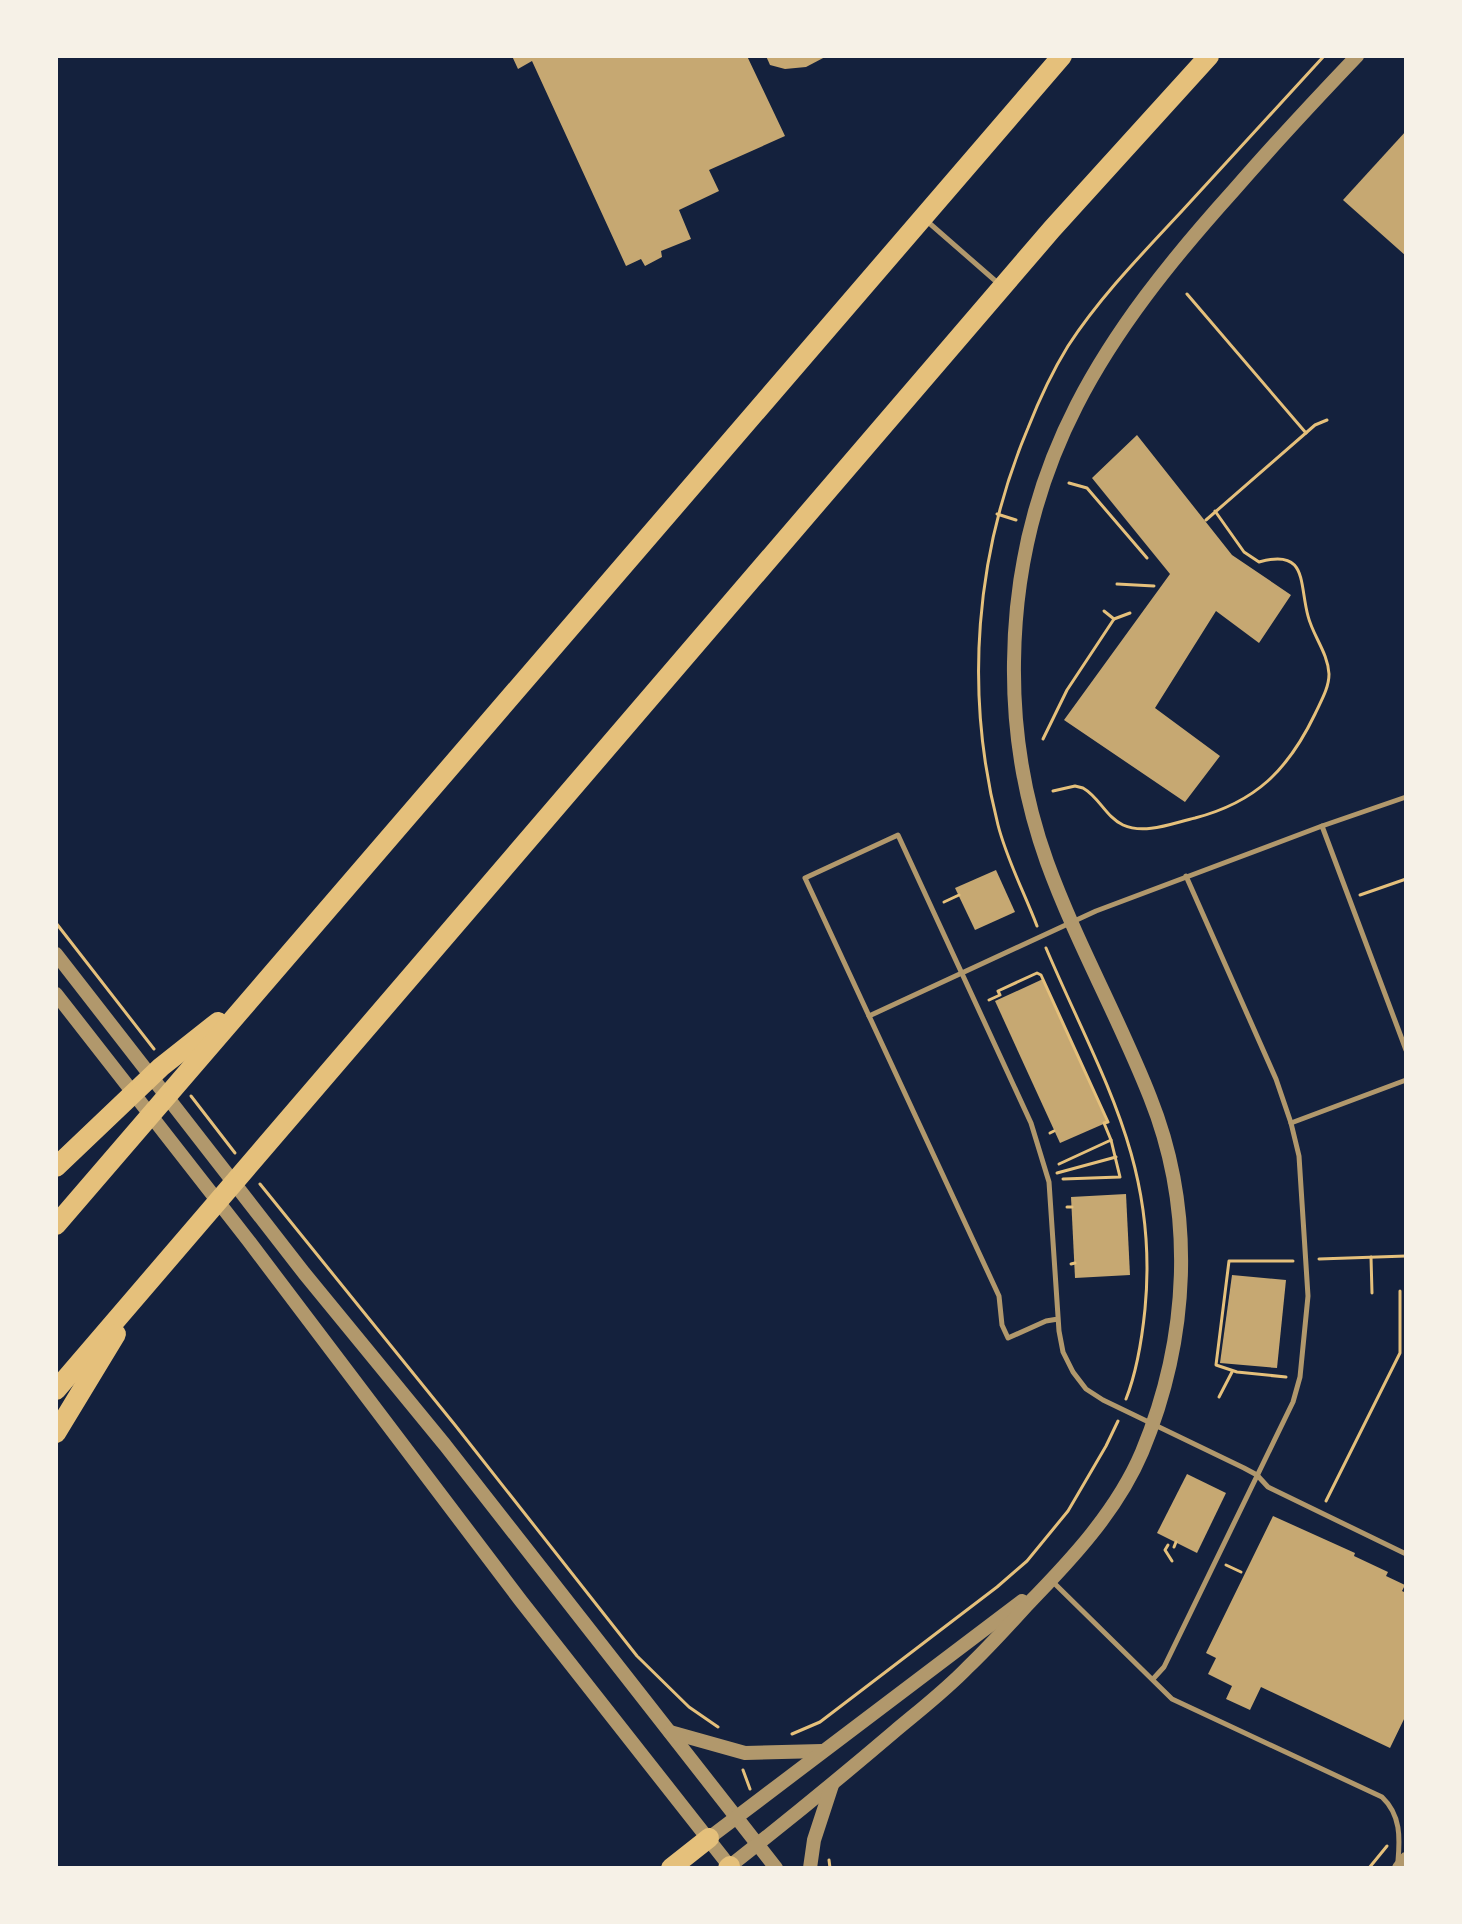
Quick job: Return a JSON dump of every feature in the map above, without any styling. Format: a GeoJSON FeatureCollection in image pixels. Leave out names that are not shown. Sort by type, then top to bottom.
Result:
{"type":"FeatureCollection","features":[{"type":"Feature","properties":{"kind":"highway"},"geometry":{"type":"LineString","coordinates":[[56,1225],[1062,56]]}},
{"type":"Feature","properties":{"kind":"highway"},"geometry":{"type":"LineString","coordinates":[[56,1390],[1089,187],[1209,56]]}},
{"type":"Feature","properties":{"kind":"highway"},"geometry":{"type":"LineString","coordinates":[[56,1167],[161,1067],[255,992]]}},
{"type":"Feature","properties":{"kind":"highway"},"geometry":{"type":"LineString","coordinates":[[56,1433],[147,1283]]}},
{"type":"Feature","properties":{"kind":"highway"},"geometry":{"type":"LineString","coordinates":[[671,1868],[709,1838]]}},
{"type":"Feature","properties":{"kind":"street"},"geometry":{"type":"LineString","coordinates":[[56,994],[248,1240],[521,1601],[730,1867],[832,1785],[966,1670],[1052,1580],[1107,1513],[1141,1454],[1152,1425],[1174,1350],[1180,1307],[1181,1242],[1177,1198],[1169,1155],[1152,1100],[1071,921],[1037,833],[1021,763],[1015,715],[1014,639],[1018,591],[1028,534],[1045,475],[1077,402],[1108,348],[1139,303],[1223,201],[1357,56]]}},
{"type":"Feature","properties":{"kind":"street"},"geometry":{"type":"LineString","coordinates":[[56,954],[776,1868]]}},
{"type":"Feature","properties":{"kind":"street"},"geometry":{"type":"LineString","coordinates":[[709,1838],[1052,1580]]}},
{"type":"Feature","properties":{"kind":"street"},"geometry":{"type":"LineString","coordinates":[[670,1732],[745,1753],[822,1751]]}},
{"type":"Feature","properties":{"kind":"street"},"geometry":{"type":"LineString","coordinates":[[810,1868],[817,1828],[832,1785]]}},
{"type":"Feature","properties":{"kind":"street"},"geometry":{"type":"LineString","coordinates":[[1398,1868],[1406,1859]]}},
{"type":"Feature","properties":{"kind":"lane"},"geometry":{"type":"LineString","coordinates":[[922,217],[1003,287]]}},
{"type":"Feature","properties":{"kind":"lane"},"geometry":{"type":"LineString","coordinates":[[869,1016],[1071,921],[1406,797]]}},
{"type":"Feature","properties":{"kind":"lane"},"geometry":{"type":"LineString","coordinates":[[1322,826],[1406,1050]]}},
{"type":"Feature","properties":{"kind":"lane"},"geometry":{"type":"LineString","coordinates":[[1058,1319],[1008,1338],[1001,1319],[999,1296],[805,878],[898,835],[1042,1153],[1052,1202],[1058,1319],[1063,1352],[1079,1382],[1103,1400],[1257,1475],[1268,1487],[1406,1554]]}},
{"type":"Feature","properties":{"kind":"lane"},"geometry":{"type":"LineString","coordinates":[[1153,1679],[1164,1667],[1297,1389],[1308,1296],[1299,1156],[1291,1123],[1276,1079],[1186,876]]}},
{"type":"Feature","properties":{"kind":"lane"},"geometry":{"type":"LineString","coordinates":[[1291,1123],[1406,1080]]}},
{"type":"Feature","properties":{"kind":"lane"},"geometry":{"type":"LineString","coordinates":[[1052,1580],[1172,1699],[1388,1802],[1396,1816],[1398,1868]]}},
{"type":"Feature","properties":{"kind":"path"},"geometry":{"type":"LineString","coordinates":[[1034,918],[1004,842],[993,804],[978,676],[985,571],[1008,479],[1051,377],[1093,312],[1130,267],[1324,56]]}},
{"type":"Feature","properties":{"kind":"path"},"geometry":{"type":"LineString","coordinates":[[1187,294],[1306,433]]}},
{"type":"Feature","properties":{"kind":"path"},"geometry":{"type":"LineString","coordinates":[[1206,520],[1315,425],[1327,420]]}},
{"type":"Feature","properties":{"kind":"path"},"geometry":{"type":"LineString","coordinates":[[1069,483],[1087,488],[1147,558]]}},
{"type":"Feature","properties":{"kind":"path"},"geometry":{"type":"LineString","coordinates":[[1053,791],[1075,786],[1083,788],[1122,824],[1136,829],[1155,828],[1222,811],[1253,795],[1287,762],[1306,734],[1326,692],[1329,676],[1327,663],[1309,622],[1296,565],[1282,557],[1259,562],[1244,552],[1215,511]]}},
{"type":"Feature","properties":{"kind":"path"},"geometry":{"type":"LineString","coordinates":[[1117,584],[1154,586]]}},
{"type":"Feature","properties":{"kind":"path"},"geometry":{"type":"LineString","coordinates":[[1104,611],[1114,619]]}},
{"type":"Feature","properties":{"kind":"path"},"geometry":{"type":"LineString","coordinates":[[1043,739],[1067,690],[1114,619],[1130,613]]}},
{"type":"Feature","properties":{"kind":"path"},"geometry":{"type":"LineString","coordinates":[[1349,899],[1406,879]]}},
{"type":"Feature","properties":{"kind":"path"},"geometry":{"type":"LineString","coordinates":[[944,902],[959,895]]}},
{"type":"Feature","properties":{"kind":"path"},"geometry":{"type":"LineString","coordinates":[[56,923],[84,959]]}},
{"type":"Feature","properties":{"kind":"path"},"geometry":{"type":"LineString","coordinates":[[1048,952],[1122,1120],[1144,1209],[1147,1288],[1130,1391]]}},
{"type":"Feature","properties":{"kind":"path"},"geometry":{"type":"LineString","coordinates":[[989,1000],[1000,995],[998,991],[1037,973],[1041,975],[1108,1122],[1104,1123],[1120,1177],[1063,1179]]}},
{"type":"Feature","properties":{"kind":"path"},"geometry":{"type":"LineString","coordinates":[[1059,1164],[1111,1140]]}},
{"type":"Feature","properties":{"kind":"path"},"geometry":{"type":"LineString","coordinates":[[1061,1172],[1116,1157]]}},
{"type":"Feature","properties":{"kind":"path"},"geometry":{"type":"LineString","coordinates":[[277,1206],[637,1656],[689,1707],[710,1723],[726,1730]]}},
{"type":"Feature","properties":{"kind":"path"},"geometry":{"type":"LineString","coordinates":[[1319,1259],[1406,1256]]}},
{"type":"Feature","properties":{"kind":"path"},"geometry":{"type":"LineString","coordinates":[[1371,1257],[1372,1293]]}},
{"type":"Feature","properties":{"kind":"path"},"geometry":{"type":"LineString","coordinates":[[1287,1377],[1232,1371],[1216,1365],[1229,1261],[1297,1261]]}},
{"type":"Feature","properties":{"kind":"path"},"geometry":{"type":"LineString","coordinates":[[1326,1501],[1400,1353],[1400,1291]]}},
{"type":"Feature","properties":{"kind":"path"},"geometry":{"type":"LineString","coordinates":[[1219,1397],[1232,1371]]}},
{"type":"Feature","properties":{"kind":"path"},"geometry":{"type":"LineString","coordinates":[[784,1736],[820,1722],[1027,1561],[1068,1511],[1116,1427]]}},
{"type":"Feature","properties":{"kind":"path"},"geometry":{"type":"LineString","coordinates":[[1168,1545],[1165,1550],[1172,1561]]}},
{"type":"Feature","properties":{"kind":"path"},"geometry":{"type":"LineString","coordinates":[[743,1765],[744,1777],[751,1790]]}},
{"type":"Feature","properties":{"kind":"path"},"geometry":{"type":"LineString","coordinates":[[1369,1868],[1380,1856]]}},
{"type":"Feature","properties":{"kind":"building"},"geometry":{"type":"Polygon","coordinates":[[[512,56],[747,56],[785,136],[709,170],[719,191],[679,210],[691,239],[661,251],[662,257],[645,266],[641,259],[626,266],[532,61],[518,69],[512,56]]]}},
{"type":"Feature","properties":{"kind":"building"},"geometry":{"type":"Polygon","coordinates":[[[766,56],[827,56],[806,67],[785,69],[770,65],[766,56]]]}},
{"type":"Feature","properties":{"kind":"building"},"geometry":{"type":"Polygon","coordinates":[[[1406,131],[1406,256],[1343,200],[1406,131]]]}},
{"type":"Feature","properties":{"kind":"building"},"geometry":{"type":"Polygon","coordinates":[[[1137,435],[1232,555],[1291,595],[1259,643],[1216,611],[1155,708],[1220,756],[1185,802],[1064,720],[1170,574],[1092,478],[1137,435]]]}},
{"type":"Feature","properties":{"kind":"building"},"geometry":{"type":"Polygon","coordinates":[[[996,870],[1015,912],[975,930],[955,888],[996,870]]]}},
{"type":"Feature","properties":{"kind":"building"},"geometry":{"type":"Polygon","coordinates":[[[1043,979],[1108,1122],[1060,1143],[995,1001],[1043,979]]]}},
{"type":"Feature","properties":{"kind":"building"},"geometry":{"type":"Polygon","coordinates":[[[1126,1194],[1130,1275],[1075,1278],[1071,1197],[1126,1194]]]}},
{"type":"Feature","properties":{"kind":"building"},"geometry":{"type":"Polygon","coordinates":[[[1232,1275],[1286,1280],[1277,1368],[1220,1363],[1232,1275]]]}},
{"type":"Feature","properties":{"kind":"building"},"geometry":{"type":"Polygon","coordinates":[[[1187,1474],[1226,1493],[1197,1553],[1157,1533],[1187,1474]]]}},
{"type":"Feature","properties":{"kind":"building"},"geometry":{"type":"Polygon","coordinates":[[[1273,1516],[1355,1553],[1354,1556],[1388,1572],[1386,1576],[1405,1585],[1402,1591],[1406,1593],[1406,1715],[1390,1748],[1261,1687],[1250,1710],[1226,1699],[1232,1686],[1208,1674],[1216,1658],[1206,1653],[1273,1516]]]}}]}
